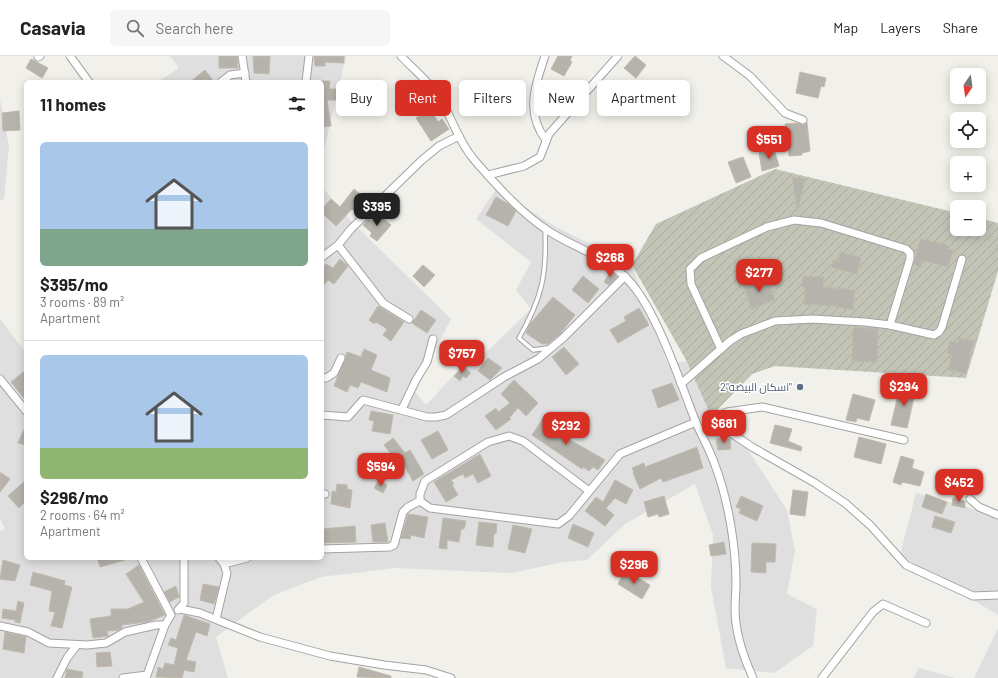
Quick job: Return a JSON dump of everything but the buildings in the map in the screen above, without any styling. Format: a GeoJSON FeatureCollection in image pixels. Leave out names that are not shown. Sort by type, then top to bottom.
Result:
{"type":"FeatureCollection","features":[{"type":"Feature","properties":{"kind":"street"},"geometry":{"type":"LineString","coordinates":[[70,56],[88,80]]}},
{"type":"Feature","properties":{"kind":"street"},"geometry":{"type":"LineString","coordinates":[[242,56],[246,80]]}},
{"type":"Feature","properties":{"kind":"street"},"geometry":{"type":"LineString","coordinates":[[306,80],[309,56]]}},
{"type":"Feature","properties":{"kind":"street"},"geometry":{"type":"LineString","coordinates":[[401,56],[430,83],[442,102],[459,136],[475,161],[488,175],[533,220],[567,242],[610,265],[625,276],[649,310],[696,422],[715,463],[720,480],[734,551],[737,633],[746,662],[753,678]]}},
{"type":"Feature","properties":{"kind":"street"},"geometry":{"type":"LineString","coordinates":[[545,56],[535,87],[533,109],[539,131],[546,140]]}},
{"type":"Feature","properties":{"kind":"street"},"geometry":{"type":"LineString","coordinates":[[488,175],[533,162],[543,151],[546,140],[554,128],[618,56]]}},
{"type":"Feature","properties":{"kind":"street"},"geometry":{"type":"LineString","coordinates":[[723,56],[750,76],[785,113],[803,120]]}},
{"type":"Feature","properties":{"kind":"street"},"geometry":{"type":"LineString","coordinates":[[224,80],[230,76],[245,73]]}},
{"type":"Feature","properties":{"kind":"street"},"geometry":{"type":"LineString","coordinates":[[324,256],[338,246],[351,230],[422,160],[439,146],[459,136]]}},
{"type":"Feature","properties":{"kind":"street"},"geometry":{"type":"LineString","coordinates":[[721,349],[691,284],[690,269],[700,258],[767,227],[794,220],[821,223],[906,249],[910,253],[910,259],[890,325]]}},
{"type":"Feature","properties":{"kind":"street"},"geometry":{"type":"LineString","coordinates":[[338,246],[383,303],[409,319]]}},
{"type":"Feature","properties":{"kind":"street"},"geometry":{"type":"LineString","coordinates":[[681,384],[721,349],[742,334],[775,321],[812,319],[890,325],[934,335],[939,332],[962,260]]}},
{"type":"Feature","properties":{"kind":"street"},"geometry":{"type":"LineString","coordinates":[[324,416],[348,417],[363,400],[427,416],[436,417],[446,415],[504,377],[538,359],[625,276]]}},
{"type":"Feature","properties":{"kind":"street"},"geometry":{"type":"LineString","coordinates":[[402,409],[416,380],[427,362],[433,338]]}},
{"type":"Feature","properties":{"kind":"street"},"geometry":{"type":"LineString","coordinates":[[324,378],[334,373],[341,358]]}},
{"type":"Feature","properties":{"kind":"street"},"geometry":{"type":"LineString","coordinates":[[0,379],[24,409]]}},
{"type":"Feature","properties":{"kind":"street"},"geometry":{"type":"LineString","coordinates":[[904,440],[762,407],[727,412],[710,424],[725,429],[752,447],[815,483],[845,503],[870,525],[906,565],[973,596],[998,595]]}},
{"type":"Feature","properties":{"kind":"street"},"geometry":{"type":"LineString","coordinates":[[420,501],[430,508],[555,525],[561,523],[569,516],[620,454],[696,422]]}},
{"type":"Feature","properties":{"kind":"street"},"geometry":{"type":"LineString","coordinates":[[420,501],[420,494],[425,481],[488,442],[509,436],[523,441],[589,491]]}},
{"type":"Feature","properties":{"kind":"street"},"geometry":{"type":"LineString","coordinates":[[970,498],[980,507],[998,515]]}},
{"type":"Feature","properties":{"kind":"street"},"geometry":{"type":"LineString","coordinates":[[324,549],[390,547],[394,545],[403,512],[408,507],[420,501]]}},
{"type":"Feature","properties":{"kind":"street"},"geometry":{"type":"LineString","coordinates":[[142,560],[171,615]]}},
{"type":"Feature","properties":{"kind":"street"},"geometry":{"type":"LineString","coordinates":[[123,678],[146,677],[165,625],[171,615],[180,609],[184,603],[184,560]]}},
{"type":"Feature","properties":{"kind":"street"},"geometry":{"type":"LineString","coordinates":[[216,619],[227,573],[222,561]]}},
{"type":"Feature","properties":{"kind":"street"},"geometry":{"type":"LineString","coordinates":[[822,678],[872,612],[882,604],[926,623]]}},
{"type":"Feature","properties":{"kind":"street"},"geometry":{"type":"LineString","coordinates":[[180,609],[200,613],[260,637],[330,656],[426,670],[451,678]]}},
{"type":"Feature","properties":{"kind":"street"},"geometry":{"type":"LineString","coordinates":[[0,626],[28,632],[49,643],[78,645],[106,643],[125,632],[156,625],[165,625]]}},
{"type":"Feature","properties":{"kind":"street"},"geometry":{"type":"LineString","coordinates":[[57,678],[67,658],[78,645]]}},
{"type":"Feature","properties":{"kind":"lane"},"geometry":{"type":"LineString","coordinates":[[545,228],[546,261],[540,297],[519,338],[533,350],[551,348]]}},
{"type":"Feature","properties":{"kind":"shaded area"},"geometry":{"type":"Polygon","coordinates":[[[170,56],[346,56],[340,80],[336,80],[336,98],[324,150],[324,80],[161,80],[179,68],[170,56]]]}},
{"type":"Feature","properties":{"kind":"shaded area"},"geometry":{"type":"Polygon","coordinates":[[[0,99],[9,146],[4,199],[0,201],[0,99]]]}},
{"type":"Feature","properties":{"kind":"shaded area"},"geometry":{"type":"Polygon","coordinates":[[[775,169],[950,211],[950,236],[986,236],[986,220],[998,223],[998,271],[966,378],[775,366],[752,374],[711,416],[686,360],[632,265],[656,224],[775,169]]]}},
{"type":"Feature","properties":{"kind":"shaded area"},"geometry":{"type":"Polygon","coordinates":[[[324,189],[353,223],[451,319],[414,391],[426,405],[454,375],[490,349],[531,309],[516,290],[531,262],[476,219],[496,189],[556,227],[632,265],[668,365],[686,361],[711,416],[746,447],[787,510],[795,551],[787,594],[817,609],[813,646],[774,673],[726,668],[711,587],[713,535],[695,484],[625,524],[587,560],[563,562],[512,573],[395,568],[321,577],[272,596],[216,637],[228,678],[0,678],[0,531],[5,529],[0,519],[0,319],[24,350],[24,560],[324,560],[324,189]]]}},
{"type":"Feature","properties":{"kind":"shaded area"},"geometry":{"type":"Polygon","coordinates":[[[916,493],[998,516],[998,615],[900,555],[916,493]]]}},
{"type":"Feature","properties":{"kind":"shaded area"},"geometry":{"type":"Polygon","coordinates":[[[998,628],[998,678],[974,678],[998,628]]]}},
{"type":"Feature","properties":{"kind":"shaded area"},"geometry":{"type":"Polygon","coordinates":[[[919,668],[955,678],[913,678],[919,668]]]}},
{"type":"Feature","properties":{"kind":"place","name":"اسكان البيضه\"2\""},"geometry":{"type":"Point","coordinates":[800,387]}}]}
